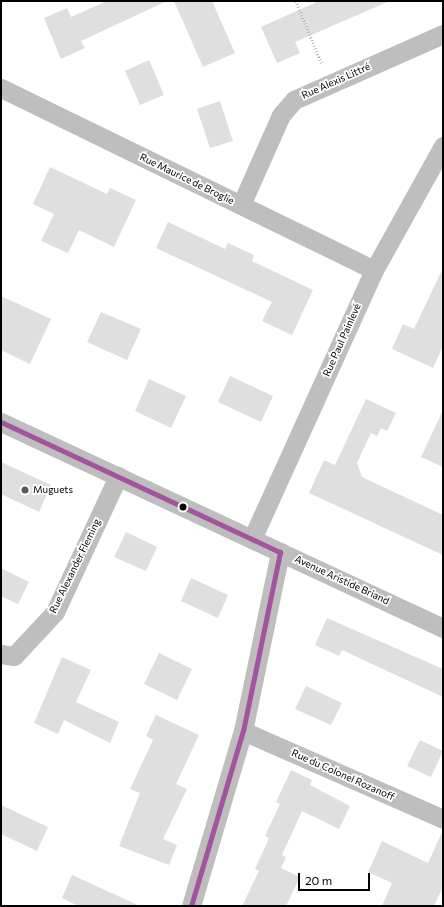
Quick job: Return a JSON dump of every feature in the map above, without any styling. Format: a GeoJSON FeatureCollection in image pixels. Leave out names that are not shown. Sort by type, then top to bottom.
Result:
{"type":"FeatureCollection","features":[{"type":"Feature","properties":{"kind":"street","name":"Rue Alexis Littré"},"geometry":{"type":"LineString","coordinates":[[241,205],[281,116],[294,100],[443,34]]}},
{"type":"Feature","properties":{"kind":"street","name":"Rue Maurice de Broglie"},"geometry":{"type":"LineString","coordinates":[[1,88],[374,270]]}},
{"type":"Feature","properties":{"kind":"street","name":"Rue Paul Painlevé"},"geometry":{"type":"LineString","coordinates":[[252,539],[374,270],[443,146]]}},
{"type":"Feature","properties":{"kind":"street","name":"Avenue Aristide Briand"},"geometry":{"type":"LineString","coordinates":[[1,422],[443,628]]}},
{"type":"Feature","properties":{"kind":"street","name":"Rue Alexander Fleming"},"geometry":{"type":"LineString","coordinates":[[1,654],[14,656],[55,612],[118,476]]}},
{"type":"Feature","properties":{"kind":"street"},"geometry":{"type":"LineString","coordinates":[[191,906],[243,731],[280,552]]}},
{"type":"Feature","properties":{"kind":"street","name":"Rue du Colonel Rozanoff"},"geometry":{"type":"LineString","coordinates":[[243,731],[443,819]]}},
{"type":"Feature","properties":{"kind":"path"},"geometry":{"type":"LineString","coordinates":[[296,1],[330,83]]}},
{"type":"Feature","properties":{"kind":"building"},"geometry":{"type":"Polygon","coordinates":[[[107,1],[167,1],[81,41],[85,48],[61,59],[44,18],[67,8],[71,17],[107,1]]]}},
{"type":"Feature","properties":{"kind":"building"},"geometry":{"type":"Polygon","coordinates":[[[174,1],[212,1],[235,53],[203,67],[174,1]]]}},
{"type":"Feature","properties":{"kind":"building"},"geometry":{"type":"Polygon","coordinates":[[[319,1],[390,1],[295,42],[300,53],[277,63],[261,27],[319,1]]]}},
{"type":"Feature","properties":{"kind":"building"},"geometry":{"type":"Polygon","coordinates":[[[149,60],[164,95],[140,105],[125,71],[149,60]]]}},
{"type":"Feature","properties":{"kind":"building"},"geometry":{"type":"Polygon","coordinates":[[[220,101],[233,141],[210,148],[197,109],[220,101]]]}},
{"type":"Feature","properties":{"kind":"building"},"geometry":{"type":"Polygon","coordinates":[[[50,167],[107,194],[110,188],[136,200],[114,247],[79,230],[68,253],[41,241],[54,214],[33,204],[50,167]]]}},
{"type":"Feature","properties":{"kind":"building"},"geometry":{"type":"Polygon","coordinates":[[[168,222],[225,249],[228,243],[254,255],[252,261],[313,290],[292,335],[262,321],[272,302],[156,248],[168,222]]]}},
{"type":"Feature","properties":{"kind":"building"},"geometry":{"type":"Polygon","coordinates":[[[443,268],[443,346],[433,368],[392,349],[403,324],[414,329],[443,268]]]}},
{"type":"Feature","properties":{"kind":"building"},"geometry":{"type":"Polygon","coordinates":[[[1,296],[51,319],[30,364],[1,350],[1,296]]]}},
{"type":"Feature","properties":{"kind":"building"},"geometry":{"type":"Polygon","coordinates":[[[101,312],[141,329],[127,360],[87,342],[101,312]]]}},
{"type":"Feature","properties":{"kind":"building"},"geometry":{"type":"Polygon","coordinates":[[[230,376],[273,396],[261,422],[218,402],[230,376]]]}},
{"type":"Feature","properties":{"kind":"building"},"geometry":{"type":"Polygon","coordinates":[[[149,379],[186,396],[171,428],[135,411],[149,379]]]}},
{"type":"Feature","properties":{"kind":"building"},"geometry":{"type":"Polygon","coordinates":[[[366,399],[396,413],[387,431],[381,428],[377,436],[371,433],[357,463],[362,477],[443,515],[443,555],[309,493],[324,460],[335,465],[366,399]]]}},
{"type":"Feature","properties":{"kind":"building"},"geometry":{"type":"Polygon","coordinates":[[[443,410],[443,467],[421,457],[443,410]]]}},
{"type":"Feature","properties":{"kind":"building","name":"Muguets"},"geometry":{"type":"Polygon","coordinates":[[[1,462],[51,485],[39,512],[1,494],[1,462]]]}},
{"type":"Feature","properties":{"kind":"building"},"geometry":{"type":"Polygon","coordinates":[[[126,532],[157,547],[146,571],[114,557],[126,532]]]}},
{"type":"Feature","properties":{"kind":"building"},"geometry":{"type":"Polygon","coordinates":[[[1,568],[29,582],[18,604],[1,596],[1,568]]]}},
{"type":"Feature","properties":{"kind":"building"},"geometry":{"type":"Polygon","coordinates":[[[191,578],[228,595],[218,618],[181,601],[191,578]]]}},
{"type":"Feature","properties":{"kind":"building"},"geometry":{"type":"Polygon","coordinates":[[[327,618],[443,669],[443,697],[342,650],[339,656],[315,645],[327,618]]]}},
{"type":"Feature","properties":{"kind":"building"},"geometry":{"type":"Polygon","coordinates":[[[159,653],[192,669],[177,700],[144,684],[159,653]]]}},
{"type":"Feature","properties":{"kind":"building"},"geometry":{"type":"Polygon","coordinates":[[[62,657],[91,670],[76,702],[119,722],[110,743],[64,720],[58,734],[34,723],[62,657]]]}},
{"type":"Feature","properties":{"kind":"building"},"geometry":{"type":"Polygon","coordinates":[[[306,686],[342,703],[331,725],[295,709],[306,686]]]}},
{"type":"Feature","properties":{"kind":"building"},"geometry":{"type":"Polygon","coordinates":[[[156,715],[199,735],[176,784],[187,789],[163,839],[177,845],[169,865],[119,846],[140,793],[130,789],[153,740],[146,736],[156,715]]]}},
{"type":"Feature","properties":{"kind":"building"},"geometry":{"type":"Polygon","coordinates":[[[420,740],[443,751],[431,777],[407,766],[420,740]]]}},
{"type":"Feature","properties":{"kind":"building"},"geometry":{"type":"Polygon","coordinates":[[[291,770],[312,780],[310,785],[350,806],[339,829],[302,811],[282,855],[286,857],[281,868],[300,877],[286,906],[242,906],[259,871],[255,869],[269,838],[265,836],[280,804],[276,802],[291,770]]]}},
{"type":"Feature","properties":{"kind":"building"},"geometry":{"type":"Polygon","coordinates":[[[1,805],[48,827],[37,851],[1,834],[1,805]]]}},
{"type":"Feature","properties":{"kind":"building"},"geometry":{"type":"Polygon","coordinates":[[[443,830],[443,887],[434,906],[382,906],[392,883],[368,872],[382,841],[428,863],[443,830]]]}},
{"type":"Feature","properties":{"kind":"building"},"geometry":{"type":"Polygon","coordinates":[[[72,875],[140,906],[78,906],[62,898],[72,875]]]}},
{"type":"Feature","properties":{"kind":"transit line"},"geometry":{"type":"LineString","coordinates":[[1,422],[280,552]]}},
{"type":"Feature","properties":{"kind":"transit line"},"geometry":{"type":"LineString","coordinates":[[191,906],[243,731],[280,552]]}},
{"type":"Feature","properties":{"kind":"place","name":"Muguets"},"geometry":{"type":"Point","coordinates":[25,490]}}]}
